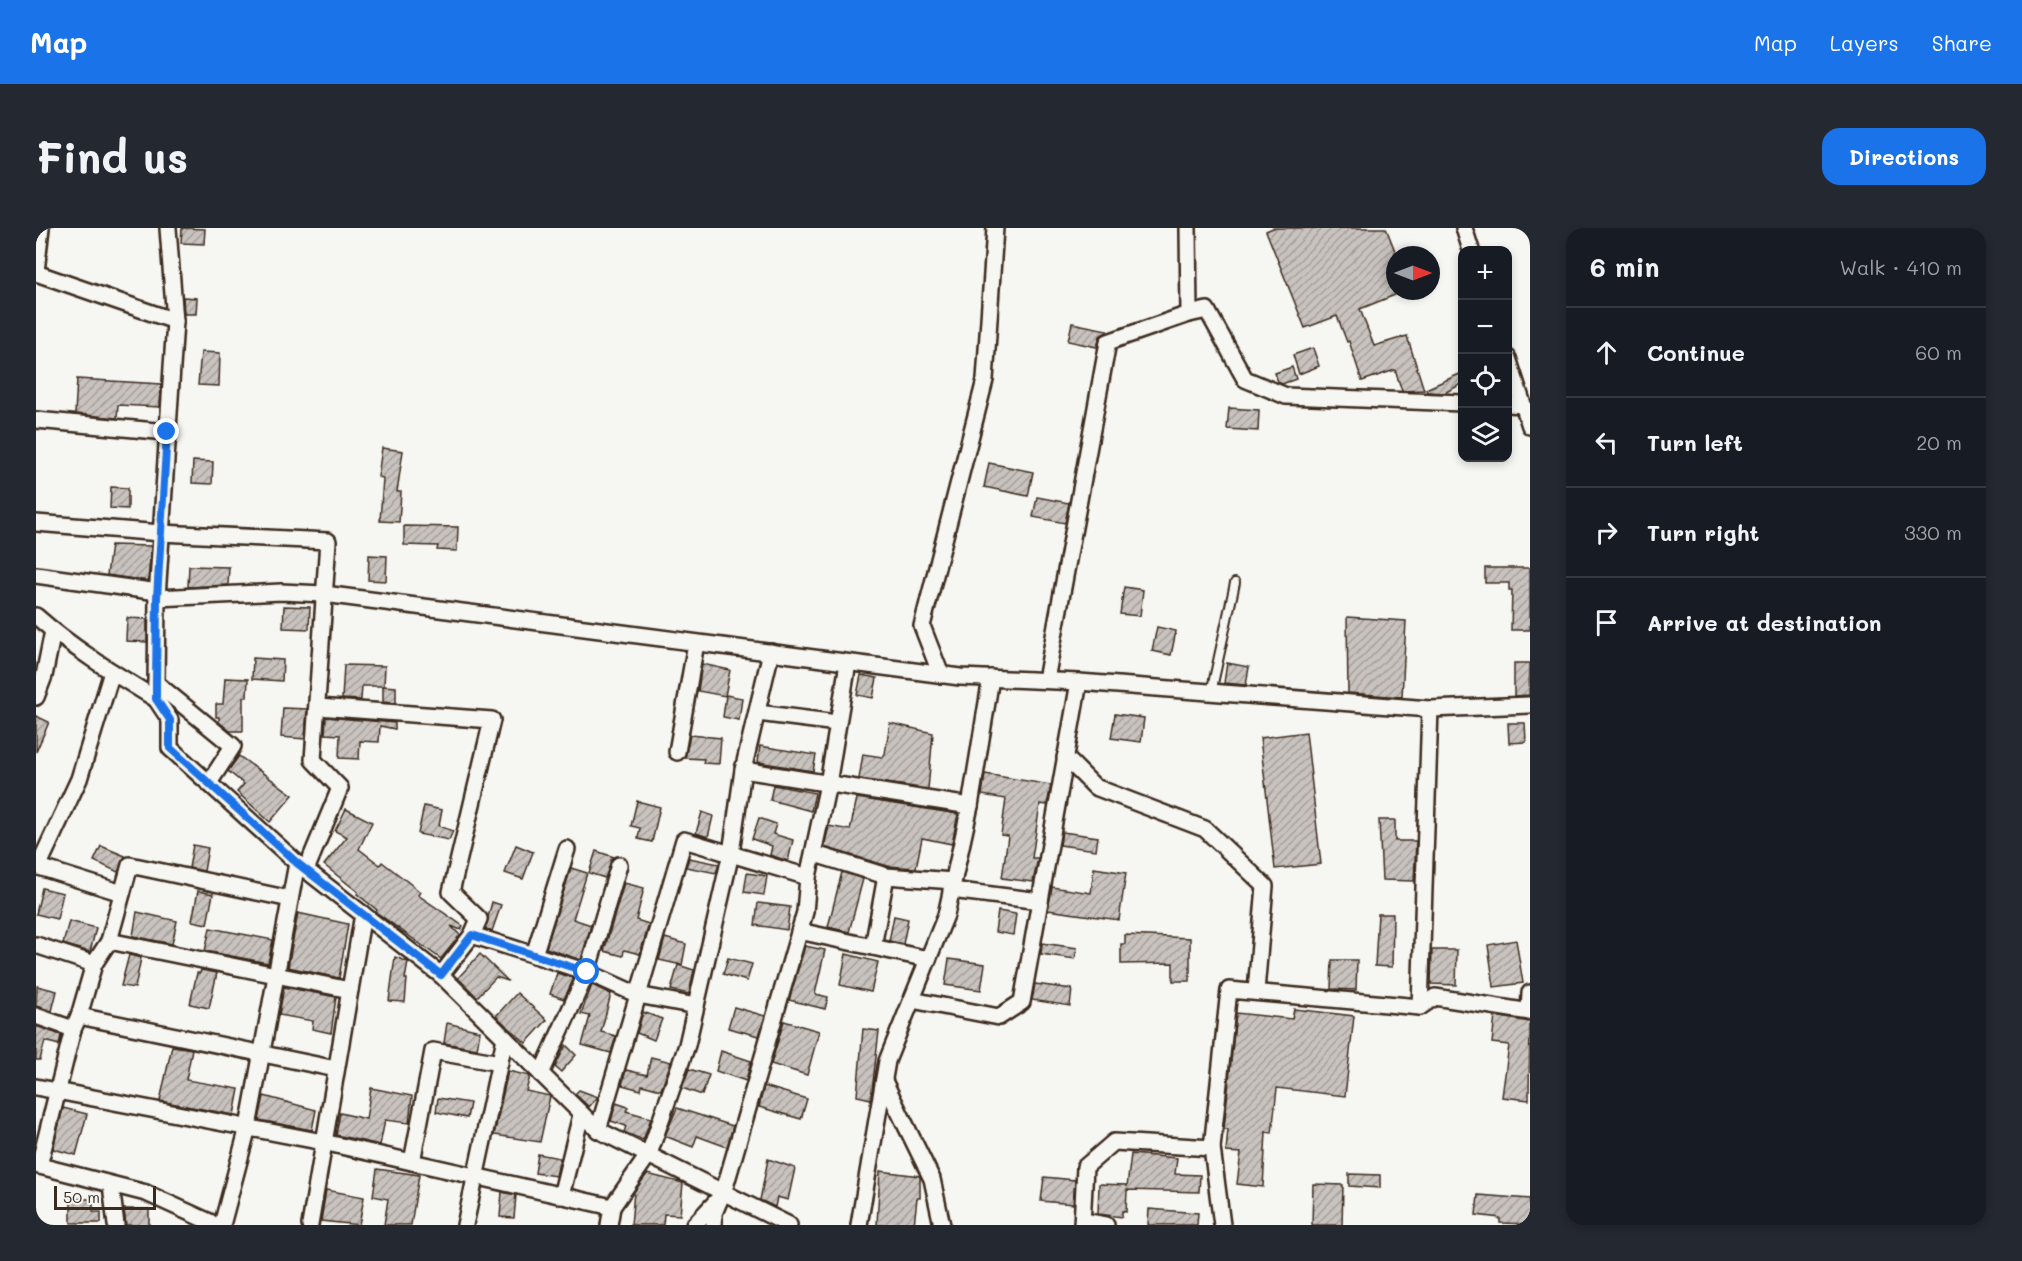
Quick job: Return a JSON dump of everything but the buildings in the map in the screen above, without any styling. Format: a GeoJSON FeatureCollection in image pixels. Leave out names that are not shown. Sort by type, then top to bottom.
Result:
{"type":"FeatureCollection","features":[{"type":"Feature","properties":{"kind":"street"},"geometry":{"type":"LineString","coordinates":[[41,228],[36,273],[175,321]]}},
{"type":"Feature","properties":{"kind":"street"},"geometry":{"type":"LineString","coordinates":[[156,699],[157,595],[175,321],[168,228]]}},
{"type":"Feature","properties":{"kind":"street"},"geometry":{"type":"LineString","coordinates":[[941,675],[922,626],[985,380],[995,228]]}},
{"type":"Feature","properties":{"kind":"street"},"geometry":{"type":"LineString","coordinates":[[1188,228],[1189,314]]}},
{"type":"Feature","properties":{"kind":"street"},"geometry":{"type":"LineString","coordinates":[[1464,228],[1470,246]]}},
{"type":"Feature","properties":{"kind":"street"},"geometry":{"type":"LineString","coordinates":[[1046,680],[1108,342],[1207,310],[1245,379],[1287,396],[1458,403]]}},
{"type":"Feature","properties":{"kind":"street"},"geometry":{"type":"LineString","coordinates":[[1512,371],[1530,426]]}},
{"type":"Feature","properties":{"kind":"street"},"geometry":{"type":"LineString","coordinates":[[1512,404],[1523,405]]}},
{"type":"Feature","properties":{"kind":"street"},"geometry":{"type":"LineString","coordinates":[[36,420],[167,432]]}},
{"type":"Feature","properties":{"kind":"street"},"geometry":{"type":"LineString","coordinates":[[36,523],[161,533],[328,541],[313,760],[340,788],[301,866],[290,899],[248,1127],[222,1225]]}},
{"type":"Feature","properties":{"kind":"street"},"geometry":{"type":"LineString","coordinates":[[36,575],[157,595],[281,592],[324,594],[941,675],[1079,682],[1430,709],[1530,705]]}},
{"type":"Feature","properties":{"kind":"street"},"geometry":{"type":"LineString","coordinates":[[36,616],[53,631],[112,672],[156,699],[170,720],[170,748],[301,866],[441,975],[598,1130],[789,1225]]}},
{"type":"Feature","properties":{"kind":"street"},"geometry":{"type":"LineString","coordinates":[[36,697],[53,631]]}},
{"type":"Feature","properties":{"kind":"street"},"geometry":{"type":"LineString","coordinates":[[676,752],[696,642]]}},
{"type":"Feature","properties":{"kind":"street"},"geometry":{"type":"LineString","coordinates":[[609,1225],[612,1207],[649,1154],[687,1045],[731,853],[743,770],[771,652]]}},
{"type":"Feature","properties":{"kind":"street"},"geometry":{"type":"LineString","coordinates":[[714,1225],[715,1209],[723,1194],[805,912],[808,877],[815,854],[848,663]]}},
{"type":"Feature","properties":{"kind":"street"},"geometry":{"type":"LineString","coordinates":[[112,672],[79,779],[37,867],[122,893]]}},
{"type":"Feature","properties":{"kind":"street"},"geometry":{"type":"LineString","coordinates":[[859,1225],[887,1061],[946,915],[970,806],[991,678]]}},
{"type":"Feature","properties":{"kind":"street"},"geometry":{"type":"LineString","coordinates":[[912,1000],[999,1017],[1022,1002],[1079,682]]}},
{"type":"Feature","properties":{"kind":"street"},"geometry":{"type":"LineString","coordinates":[[156,683],[233,746],[208,783]]}},
{"type":"Feature","properties":{"kind":"street"},"geometry":{"type":"LineString","coordinates":[[318,707],[492,720],[451,892],[479,919],[472,935],[441,975]]}},
{"type":"Feature","properties":{"kind":"street"},"geometry":{"type":"LineString","coordinates":[[1420,1007],[1430,709]]}},
{"type":"Feature","properties":{"kind":"street"},"geometry":{"type":"LineString","coordinates":[[758,713],[837,723]]}},
{"type":"Feature","properties":{"kind":"street"},"geometry":{"type":"LineString","coordinates":[[1065,757],[1095,788],[1205,829],[1265,886],[1256,991]]}},
{"type":"Feature","properties":{"kind":"street"},"geometry":{"type":"LineString","coordinates":[[743,770],[970,806]]}},
{"type":"Feature","properties":{"kind":"street"},"geometry":{"type":"LineString","coordinates":[[598,1130],[684,840],[808,877]]}},
{"type":"Feature","properties":{"kind":"street"},"geometry":{"type":"LineString","coordinates":[[534,956],[567,849]]}},
{"type":"Feature","properties":{"kind":"street"},"geometry":{"type":"LineString","coordinates":[[815,854],[886,876],[1040,901]]}},
{"type":"Feature","properties":{"kind":"street"},"geometry":{"type":"LineString","coordinates":[[211,1225],[210,1222],[146,1193],[38,1166],[59,1094],[76,1022],[94,964],[109,941],[130,865],[290,899]]}},
{"type":"Feature","properties":{"kind":"street"},"geometry":{"type":"LineString","coordinates":[[541,1074],[587,972],[619,865]]}},
{"type":"Feature","properties":{"kind":"street"},"geometry":{"type":"LineString","coordinates":[[873,947],[886,876]]}},
{"type":"Feature","properties":{"kind":"street"},"geometry":{"type":"LineString","coordinates":[[311,1225],[323,1142],[363,914]]}},
{"type":"Feature","properties":{"kind":"street"},"geometry":{"type":"LineString","coordinates":[[799,931],[928,959]]}},
{"type":"Feature","properties":{"kind":"street"},"geometry":{"type":"LineString","coordinates":[[472,935],[587,972],[638,995],[696,1006]]}},
{"type":"Feature","properties":{"kind":"street"},"geometry":{"type":"LineString","coordinates":[[109,941],[350,990]]}},
{"type":"Feature","properties":{"kind":"street"},"geometry":{"type":"LineString","coordinates":[[36,945],[94,964]]}},
{"type":"Feature","properties":{"kind":"street"},"geometry":{"type":"LineString","coordinates":[[1222,1225],[1212,1148],[1229,990],[1420,1007],[1435,997],[1529,1012],[1530,993]]}},
{"type":"Feature","properties":{"kind":"street"},"geometry":{"type":"LineString","coordinates":[[36,1016],[262,1053],[336,1069]]}},
{"type":"Feature","properties":{"kind":"street"},"geometry":{"type":"LineString","coordinates":[[465,1225],[505,1038]]}},
{"type":"Feature","properties":{"kind":"street"},"geometry":{"type":"LineString","coordinates":[[412,1162],[433,1051],[500,1063]]}},
{"type":"Feature","properties":{"kind":"street"},"geometry":{"type":"LineString","coordinates":[[884,1080],[932,1179],[942,1225]]}},
{"type":"Feature","properties":{"kind":"street"},"geometry":{"type":"LineString","coordinates":[[36,1087],[59,1094],[323,1142],[612,1207]]}},
{"type":"Feature","properties":{"kind":"street"},"geometry":{"type":"LineString","coordinates":[[561,1196],[581,1115]]}},
{"type":"Feature","properties":{"kind":"street"},"geometry":{"type":"LineString","coordinates":[[1106,1225],[1082,1223],[1084,1167],[1114,1142],[1212,1148]]}},
{"type":"Feature","properties":{"kind":"street"},"geometry":{"type":"LineString","coordinates":[[111,1185],[116,1225]]}},
{"type":"Feature","properties":{"kind":"street"},"geometry":{"type":"LineString","coordinates":[[694,1225],[723,1194]]}},
{"type":"Feature","properties":{"kind":"lane"},"geometry":{"type":"LineString","coordinates":[[1211,693],[1235,583]]}},
{"type":"Feature","properties":{"kind":"route"},"geometry":{"type":"LineString","coordinates":[[167,432],[157,598],[156,699],[170,720],[170,748],[297,863],[441,975],[472,935],[587,972]]}}]}
